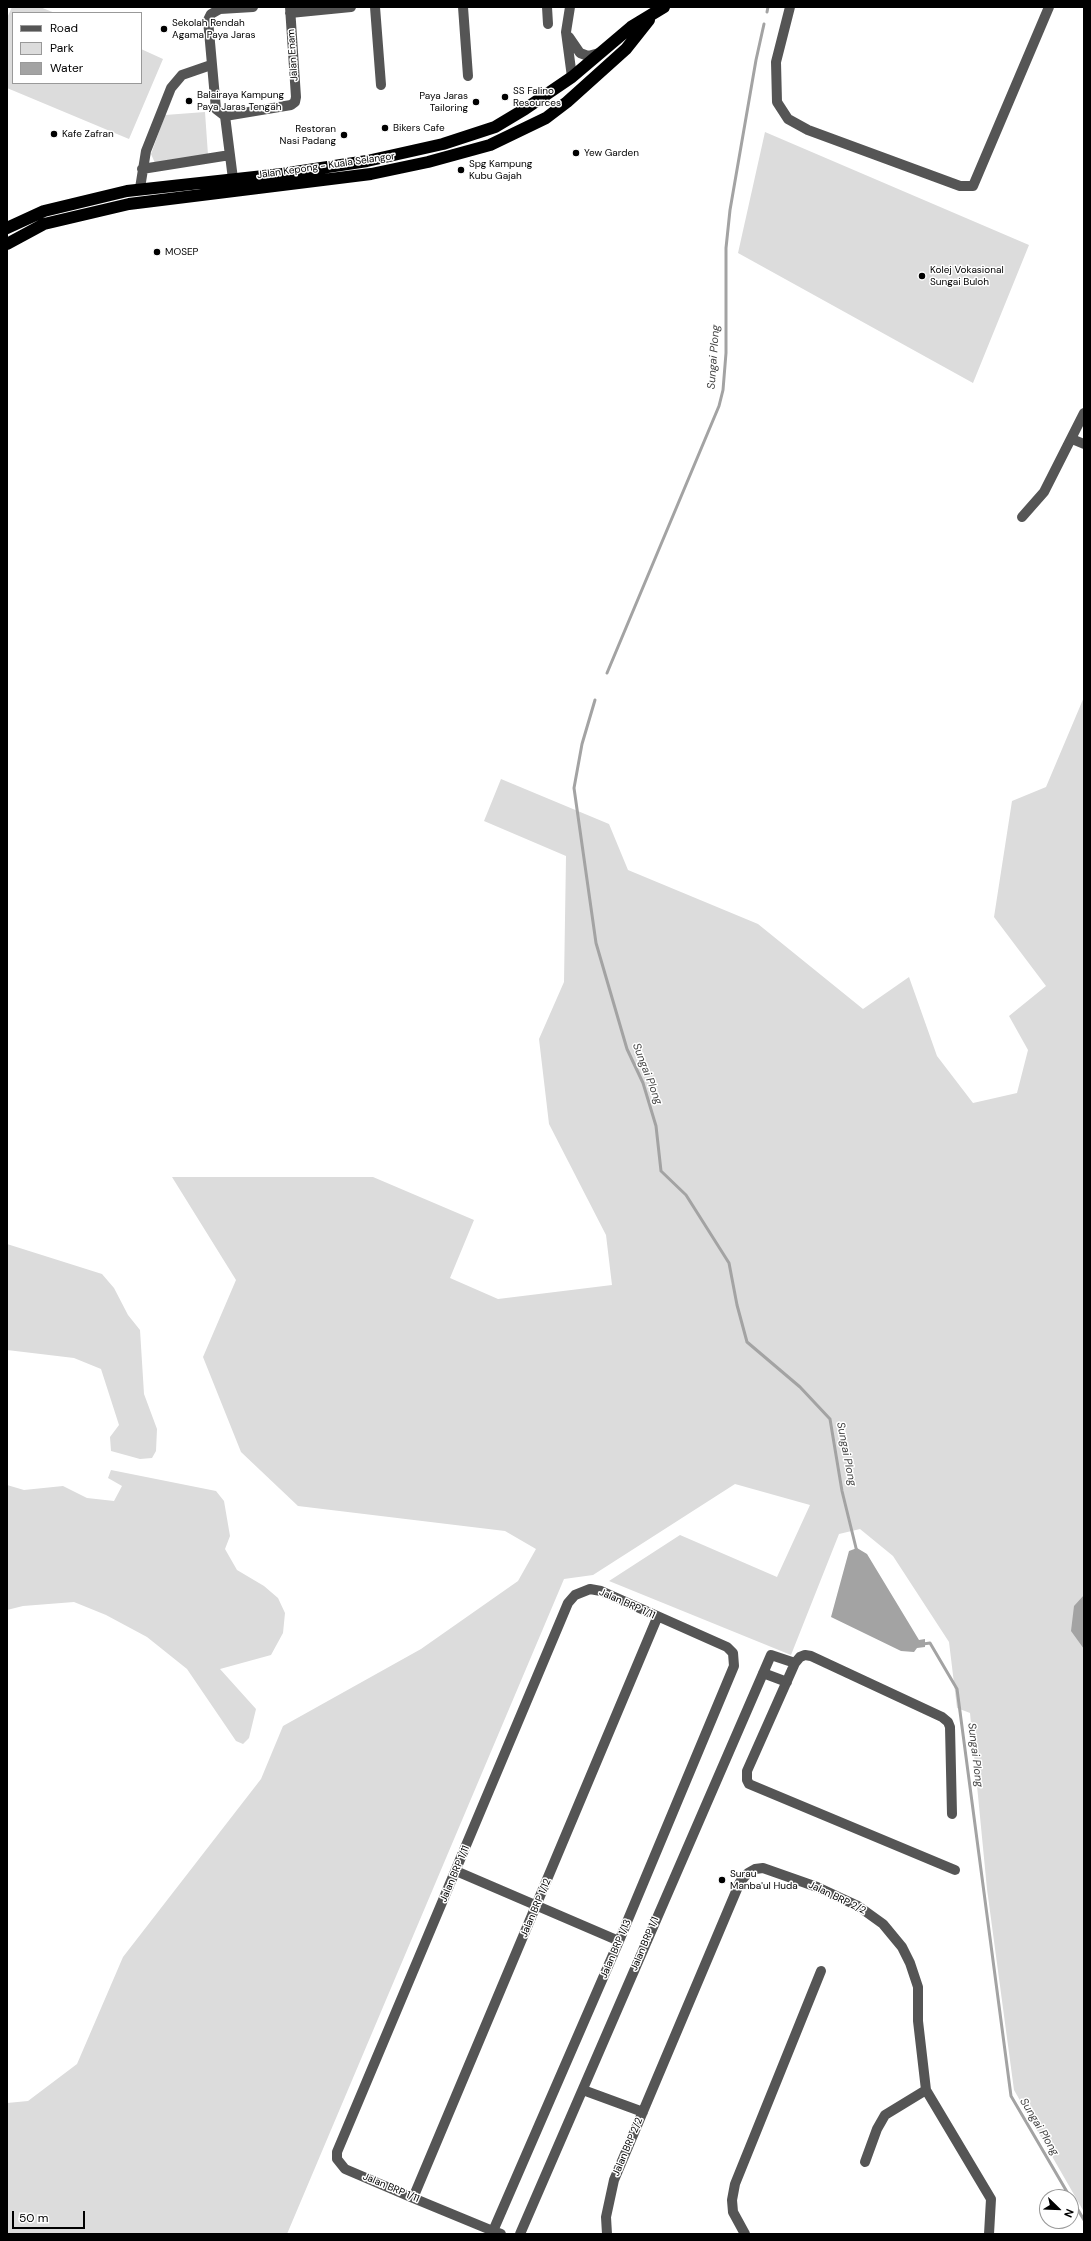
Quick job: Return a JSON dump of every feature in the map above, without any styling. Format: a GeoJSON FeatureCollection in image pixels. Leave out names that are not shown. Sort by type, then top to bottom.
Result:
{"type":"FeatureCollection","features":[{"type":"Feature","properties":{"kind":"highway","name":"Jalan Kepong - Kuala Selangor"},"geometry":{"type":"LineString","coordinates":[[7,228],[44,211],[140,188],[282,174],[366,161],[443,144],[501,124],[572,77],[632,27],[654,15],[664,7]]}},
{"type":"Feature","properties":{"kind":"highway","name":"Jalan Kepong - Kuala Selangor"},"geometry":{"type":"LineString","coordinates":[[7,244],[44,224],[129,204],[371,174],[428,162],[490,145],[546,118],[596,78],[626,49],[654,15]]}},
{"type":"Feature","properties":{"kind":"highway"},"geometry":{"type":"LineString","coordinates":[[490,145],[553,105],[567,92],[572,77],[581,78],[591,75],[619,52],[626,49]]}},
{"type":"Feature","properties":{"kind":"street"},"geometry":{"type":"LineString","coordinates":[[233,179],[225,116],[216,109],[207,27],[210,14],[220,9],[253,7]]}},
{"type":"Feature","properties":{"kind":"street"},"geometry":{"type":"LineString","coordinates":[[290,10],[352,7]]}},
{"type":"Feature","properties":{"kind":"street"},"geometry":{"type":"LineString","coordinates":[[375,7],[382,85]]}},
{"type":"Feature","properties":{"kind":"street"},"geometry":{"type":"LineString","coordinates":[[463,7],[468,76]]}},
{"type":"Feature","properties":{"kind":"street"},"geometry":{"type":"LineString","coordinates":[[547,7],[548,24]]}},
{"type":"Feature","properties":{"kind":"street"},"geometry":{"type":"LineString","coordinates":[[570,7],[566,32],[572,77]]}},
{"type":"Feature","properties":{"kind":"street"},"geometry":{"type":"LineString","coordinates":[[790,7],[776,62],[777,102],[788,119],[808,130],[872,155],[960,186],[973,186],[1049,7]]}},
{"type":"Feature","properties":{"kind":"street","name":"Jalan Enam"},"geometry":{"type":"LineString","coordinates":[[225,116],[291,105],[295,102],[296,96],[290,10]]}},
{"type":"Feature","properties":{"kind":"street"},"geometry":{"type":"LineString","coordinates":[[566,32],[574,47],[580,53],[588,56],[603,52]]}},
{"type":"Feature","properties":{"kind":"street"},"geometry":{"type":"LineString","coordinates":[[140,188],[146,151],[171,88],[182,75],[211,65]]}},
{"type":"Feature","properties":{"kind":"street"},"geometry":{"type":"LineString","coordinates":[[142,169],[230,155]]}},
{"type":"Feature","properties":{"kind":"street"},"geometry":{"type":"LineString","coordinates":[[1022,518],[1044,492],[1084,413]]}},
{"type":"Feature","properties":{"kind":"street"},"geometry":{"type":"LineString","coordinates":[[1072,439],[1084,444]]}},
{"type":"Feature","properties":{"kind":"street","name":"Jalan BRP 1/11"},"geometry":{"type":"LineString","coordinates":[[497,2233],[345,2168],[337,2159],[337,2152],[568,1603],[576,1595],[590,1589],[601,1591],[657,1618],[727,1647],[733,1653],[734,1666]]}},
{"type":"Feature","properties":{"kind":"street","name":"Jalan BRP 1/12"},"geometry":{"type":"LineString","coordinates":[[414,2198],[657,1618]]}},
{"type":"Feature","properties":{"kind":"street","name":"Jalan BRP 1/1"},"geometry":{"type":"LineString","coordinates":[[520,2234],[771,1655],[795,1663]]}},
{"type":"Feature","properties":{"kind":"street"},"geometry":{"type":"LineString","coordinates":[[952,1814],[950,1727],[948,1722],[942,1717],[811,1656],[805,1655],[795,1663],[747,1771],[747,1780],[750,1784],[955,1870]]}},
{"type":"Feature","properties":{"kind":"street","name":"Jalan BRP 1/13"},"geometry":{"type":"LineString","coordinates":[[497,2233],[734,1666]]}},
{"type":"Feature","properties":{"kind":"street"},"geometry":{"type":"LineString","coordinates":[[763,1673],[787,1682]]}},
{"type":"Feature","properties":{"kind":"street","name":"Jalan BRP 2/2"},"geometry":{"type":"LineString","coordinates":[[607,2234],[606,2217],[614,2180],[740,1882],[748,1873],[755,1869],[764,1868],[817,1887],[858,1906],[883,1924],[902,1947],[910,1963],[918,1987],[918,2021],[926,2090],[991,2200],[989,2234]]}},
{"type":"Feature","properties":{"kind":"street"},"geometry":{"type":"LineString","coordinates":[[456,1871],[620,1941]]}},
{"type":"Feature","properties":{"kind":"street"},"geometry":{"type":"LineString","coordinates":[[745,2234],[733,2212],[732,2200],[735,2184],[821,1971]]}},
{"type":"Feature","properties":{"kind":"street"},"geometry":{"type":"LineString","coordinates":[[583,2090],[643,2112]]}},
{"type":"Feature","properties":{"kind":"street"},"geometry":{"type":"LineString","coordinates":[[865,2162],[877,2129],[885,2116],[926,2090]]}},
{"type":"Feature","properties":{"kind":"green space"},"geometry":{"type":"Polygon","coordinates":[[[12,7],[40,7],[52,12],[12,12],[12,84],[142,84],[142,49],[163,59],[129,139],[7,88],[7,18],[12,7]]]}},
{"type":"Feature","properties":{"kind":"green space"},"geometry":{"type":"Polygon","coordinates":[[[205,112],[208,155],[155,163],[151,154],[165,115],[205,112]]]}},
{"type":"Feature","properties":{"kind":"green space"},"geometry":{"type":"Polygon","coordinates":[[[765,132],[1029,245],[973,383],[738,253],[765,132]]]}},
{"type":"Feature","properties":{"kind":"green space"},"geometry":{"type":"Polygon","coordinates":[[[1084,697],[1084,2212],[1079,2203],[1079,2189],[1071,2189],[1014,2090],[987,1889],[970,1713],[957,1708],[949,1642],[893,1556],[860,1529],[839,1534],[791,1655],[609,1581],[680,1535],[777,1577],[810,1505],[735,1484],[593,1575],[564,1579],[287,2234],[7,2234],[7,2103],[28,2101],[77,2064],[123,1957],[261,1779],[283,1726],[421,1649],[518,1581],[536,1549],[505,1531],[298,1506],[241,1452],[203,1357],[236,1280],[172,1177],[373,1177],[474,1220],[450,1278],[498,1299],[612,1285],[606,1235],[549,1124],[539,1039],[564,982],[566,856],[484,821],[501,779],[609,824],[628,870],[758,924],[863,1009],[909,977],[937,1056],[973,1103],[1017,1093],[1028,1050],[1009,1016],[1046,986],[994,917],[1012,801],[1046,787],[1084,697]]]}},
{"type":"Feature","properties":{"kind":"green space"},"geometry":{"type":"Polygon","coordinates":[[[7,1244],[102,1274],[114,1288],[128,1315],[140,1330],[144,1394],[157,1429],[156,1451],[152,1458],[140,1459],[111,1451],[110,1437],[119,1425],[101,1369],[74,1358],[7,1350],[7,1244]]]}},
{"type":"Feature","properties":{"kind":"green space"},"geometry":{"type":"Polygon","coordinates":[[[111,1470],[216,1491],[224,1501],[230,1536],[225,1549],[237,1570],[264,1586],[278,1598],[285,1613],[283,1633],[271,1655],[220,1669],[256,1709],[249,1738],[243,1744],[236,1741],[187,1669],[147,1637],[106,1615],[74,1602],[23,1606],[7,1610],[7,1485],[24,1490],[63,1486],[87,1498],[114,1501],[122,1486],[108,1478],[111,1470]]]}},
{"type":"Feature","properties":{"kind":"water"},"geometry":{"type":"Polygon","coordinates":[[[857,1548],[867,1554],[919,1640],[925,1639],[925,1647],[917,1648],[914,1652],[901,1651],[831,1617],[849,1551],[857,1548]]]}},
{"type":"Feature","properties":{"kind":"water"},"geometry":{"type":"Polygon","coordinates":[[[1084,1595],[1084,1649],[1071,1631],[1074,1606],[1084,1595]]]}},
{"type":"Feature","properties":{"kind":"waterway","name":"Sungai Plong"},"geometry":{"type":"LineString","coordinates":[[767,12],[768,7]]}},
{"type":"Feature","properties":{"kind":"waterway","name":"Sungai Plong"},"geometry":{"type":"LineString","coordinates":[[607,673],[719,406],[723,390],[726,353],[726,248],[730,210],[756,60],[764,24]]}},
{"type":"Feature","properties":{"kind":"waterway","name":"Sungai Plong"},"geometry":{"type":"LineString","coordinates":[[595,700],[582,744],[574,788],[596,943],[627,1049],[643,1083],[656,1126],[661,1171],[686,1195],[729,1263],[737,1305],[747,1342],[800,1387],[830,1419],[842,1491],[857,1552]]}},
{"type":"Feature","properties":{"kind":"waterway","name":"Sungai Plong"},"geometry":{"type":"LineString","coordinates":[[923,1644],[930,1643],[957,1689],[1011,2096],[1065,2189]]}},
{"type":"Feature","properties":{"kind":"waterway","name":"Sungai Plong"},"geometry":{"type":"LineString","coordinates":[[1079,2212],[1084,2220]]}},
{"type":"Feature","properties":{"kind":"place","name":"Sekolah Rendah Agama Paya Jaras"},"geometry":{"type":"Point","coordinates":[164,29]}},
{"type":"Feature","properties":{"kind":"place","name":"SS Falino Resources"},"geometry":{"type":"Point","coordinates":[505,97]}},
{"type":"Feature","properties":{"kind":"place","name":"Balairaya Kampung Paya Jaras Tengah"},"geometry":{"type":"Point","coordinates":[189,101]}},
{"type":"Feature","properties":{"kind":"place","name":"Paya Jaras Tailoring"},"geometry":{"type":"Point","coordinates":[476,102]}},
{"type":"Feature","properties":{"kind":"place","name":"Bikers Cafe"},"geometry":{"type":"Point","coordinates":[385,128]}},
{"type":"Feature","properties":{"kind":"place","name":"Kafe Zafran"},"geometry":{"type":"Point","coordinates":[54,134]}},
{"type":"Feature","properties":{"kind":"place","name":"Restoran Nasi Padang"},"geometry":{"type":"Point","coordinates":[344,135]}},
{"type":"Feature","properties":{"kind":"place","name":"Yew Garden"},"geometry":{"type":"Point","coordinates":[576,153]}},
{"type":"Feature","properties":{"kind":"place","name":"Spg Kampung Kubu Gajah"},"geometry":{"type":"Point","coordinates":[461,170]}},
{"type":"Feature","properties":{"kind":"place","name":"MOSEP"},"geometry":{"type":"Point","coordinates":[157,252]}},
{"type":"Feature","properties":{"kind":"place","name":"Kolej Vokasional Sungai Buloh"},"geometry":{"type":"Point","coordinates":[922,276]}},
{"type":"Feature","properties":{"kind":"place","name":"Surau Manba'ul Huda"},"geometry":{"type":"Point","coordinates":[722,1880]}}]}
